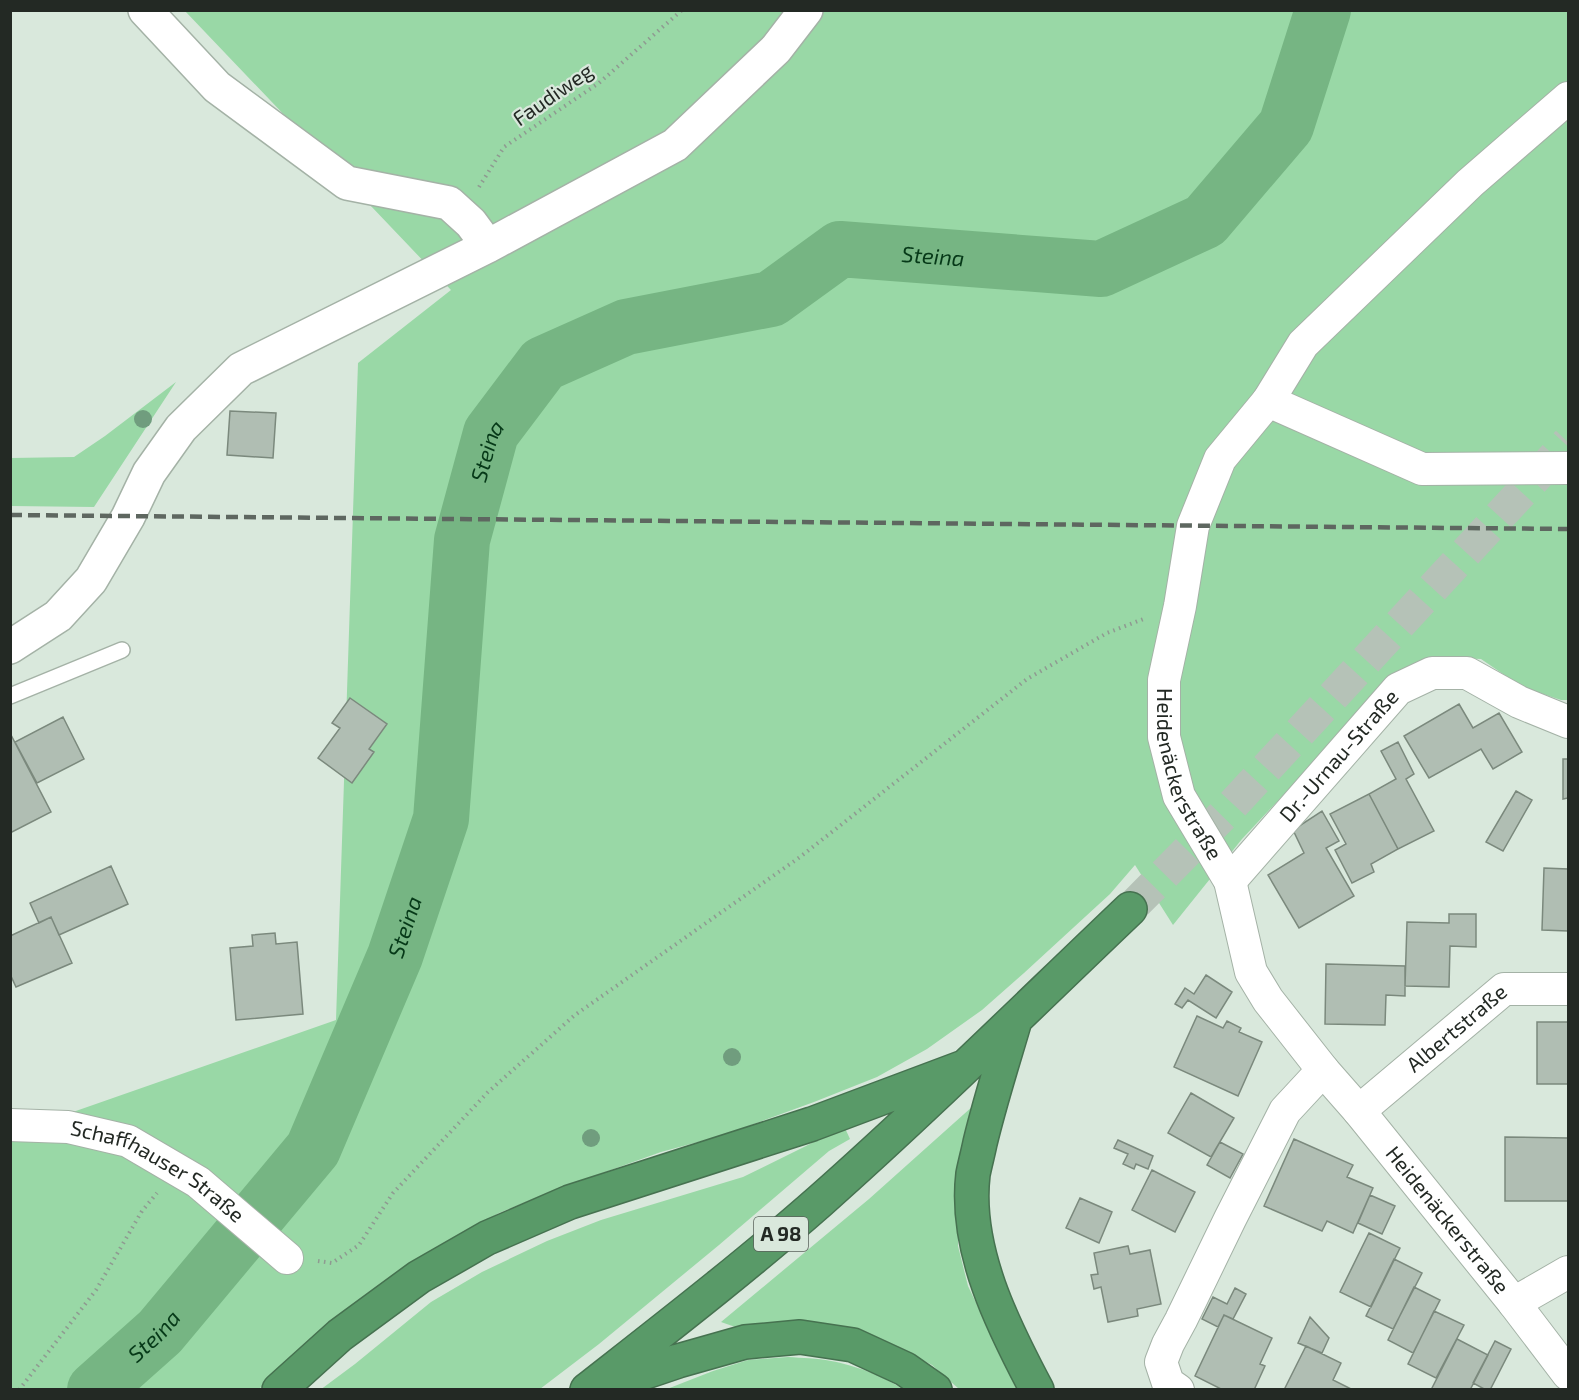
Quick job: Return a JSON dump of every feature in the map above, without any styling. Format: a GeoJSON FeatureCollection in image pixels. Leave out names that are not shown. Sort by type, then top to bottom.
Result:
{"type":"FeatureCollection","features":[{"type":"Feature","properties":{"kind":"highway","name":"A 98"},"geometry":{"type":"LineString","coordinates":[[587,1389],[731,1276],[819,1202],[1130,909]]}},
{"type":"Feature","properties":{"kind":"highway"},"geometry":{"type":"LineString","coordinates":[[1016,1018],[989,1105],[973,1174],[973,1208],[976,1236],[986,1278],[999,1312],[1037,1389]]}},
{"type":"Feature","properties":{"kind":"highway"},"geometry":{"type":"LineString","coordinates":[[279,1389],[340,1335],[419,1277],[487,1238],[570,1202],[812,1124],[964,1067]]}},
{"type":"Feature","properties":{"kind":"highway"},"geometry":{"type":"LineString","coordinates":[[594,1389],[745,1342],[800,1337],[853,1345],[905,1369],[935,1389]]}},
{"type":"Feature","properties":{"kind":"main road"},"geometry":{"type":"LineString","coordinates":[[145,10],[217,87],[347,183],[450,203],[480,235]]}},
{"type":"Feature","properties":{"kind":"main road"},"geometry":{"type":"LineString","coordinates":[[10,647],[58,616],[91,580],[128,517],[149,473],[181,428],[241,369],[480,235],[675,145],[776,49],[806,10]]}},
{"type":"Feature","properties":{"kind":"street","name":"Heidenäckerstraße"},"geometry":{"type":"LineString","coordinates":[[1569,98],[1470,183],[1303,344],[1268,401],[1220,459],[1193,526],[1180,606],[1164,680],[1164,737],[1179,796],[1230,881],[1251,972],[1268,1000],[1323,1070],[1359,1111],[1569,1374]]}},
{"type":"Feature","properties":{"kind":"street"},"geometry":{"type":"LineString","coordinates":[[1268,401],[1422,469],[1569,468]]}},
{"type":"Feature","properties":{"kind":"street","name":"Dr.-Urnau-Straße"},"geometry":{"type":"LineString","coordinates":[[1230,881],[1398,689],[1432,673],[1467,673],[1519,702],[1569,722]]}},
{"type":"Feature","properties":{"kind":"street","name":"Albertstraße"},"geometry":{"type":"LineString","coordinates":[[1359,1111],[1504,989],[1569,989]]}},
{"type":"Feature","properties":{"kind":"street"},"geometry":{"type":"LineString","coordinates":[[1178,1389],[1168,1383],[1161,1362],[1168,1344],[1285,1111],[1323,1070]]}},
{"type":"Feature","properties":{"kind":"street","name":"Schaffhauser Straße"},"geometry":{"type":"LineString","coordinates":[[10,1125],[68,1127],[128,1140],[188,1176],[287,1258]]}},
{"type":"Feature","properties":{"kind":"street"},"geometry":{"type":"LineString","coordinates":[[1514,1303],[1569,1272]]}},
{"type":"Feature","properties":{"kind":"lane"},"geometry":{"type":"LineString","coordinates":[[10,696],[122,650]]}},
{"type":"Feature","properties":{"kind":"path","name":"Faudiweg"},"geometry":{"type":"LineString","coordinates":[[480,235],[478,189],[504,147],[599,83],[682,10]]}},
{"type":"Feature","properties":{"kind":"path"},"geometry":{"type":"LineString","coordinates":[[287,1258],[332,1263],[359,1245],[393,1192],[488,1092],[575,1015],[800,857],[1028,679],[1107,633],[1180,606]]}},
{"type":"Feature","properties":{"kind":"path"},"geometry":{"type":"LineString","coordinates":[[19,1389],[96,1290],[142,1211],[188,1176]]}},
{"type":"Feature","properties":{"kind":"green space"},"geometry":{"type":"Polygon","coordinates":[[[185,11],[1568,11],[1568,700],[1561,700],[1522,687],[1481,659],[1457,658],[1395,676],[1242,839],[1173,925],[1135,865],[1110,894],[1024,973],[982,1010],[927,1049],[877,1077],[814,1102],[724,1135],[661,1152],[499,1213],[438,1247],[375,1290],[298,1353],[259,1389],[11,1389],[10,1134],[336,1020],[358,363],[451,290],[185,11]]]}},
{"type":"Feature","properties":{"kind":"green space"},"geometry":{"type":"Polygon","coordinates":[[[176,382],[94,507],[11,506],[11,458],[74,457],[176,382]]]}},
{"type":"Feature","properties":{"kind":"green space"},"geometry":{"type":"Polygon","coordinates":[[[973,1106],[958,1187],[958,1246],[968,1286],[1021,1389],[959,1389],[932,1365],[884,1341],[835,1325],[787,1321],[741,1329],[721,1322],[869,1199],[973,1106]]]}},
{"type":"Feature","properties":{"kind":"green space"},"geometry":{"type":"Polygon","coordinates":[[[844,1126],[850,1139],[829,1151],[599,1344],[540,1389],[320,1390],[431,1302],[482,1272],[547,1241],[601,1220],[743,1177],[844,1126]]]}},
{"type":"Feature","properties":{"kind":"green space"},"geometry":{"type":"Polygon","coordinates":[[[788,1357],[820,1359],[849,1365],[878,1375],[902,1389],[667,1389],[748,1360],[788,1357]]]}},
{"type":"Feature","properties":{"kind":"building"},"geometry":{"type":"Polygon","coordinates":[[[230,411],[276,413],[273,458],[227,455],[230,411]]]}},
{"type":"Feature","properties":{"kind":"building"},"geometry":{"type":"Polygon","coordinates":[[[350,698],[387,724],[369,749],[374,752],[352,783],[318,758],[340,728],[332,723],[350,698]]]}},
{"type":"Feature","properties":{"kind":"building"},"geometry":{"type":"Polygon","coordinates":[[[1459,704],[1473,728],[1499,713],[1522,752],[1493,769],[1481,749],[1429,778],[1404,736],[1459,704]]]}},
{"type":"Feature","properties":{"kind":"building"},"geometry":{"type":"Polygon","coordinates":[[[63,717],[84,759],[37,783],[15,742],[63,717]]]}},
{"type":"Feature","properties":{"kind":"building"},"geometry":{"type":"Polygon","coordinates":[[[10,733],[51,812],[10,833],[10,733]]]}},
{"type":"Feature","properties":{"kind":"building"},"geometry":{"type":"Polygon","coordinates":[[[1398,742],[1414,774],[1406,779],[1434,831],[1398,849],[1369,794],[1396,779],[1381,751],[1398,742]]]}},
{"type":"Feature","properties":{"kind":"building"},"geometry":{"type":"Polygon","coordinates":[[[1563,759],[1568,759],[1568,798],[1563,799],[1563,759]]]}},
{"type":"Feature","properties":{"kind":"building"},"geometry":{"type":"Polygon","coordinates":[[[1516,791],[1532,800],[1503,851],[1486,842],[1516,791]]]}},
{"type":"Feature","properties":{"kind":"building"},"geometry":{"type":"Polygon","coordinates":[[[1369,794],[1398,849],[1371,864],[1374,872],[1352,883],[1335,850],[1346,844],[1330,814],[1369,794]]]}},
{"type":"Feature","properties":{"kind":"building"},"geometry":{"type":"Polygon","coordinates":[[[1322,811],[1339,841],[1326,848],[1354,896],[1299,928],[1268,875],[1304,853],[1293,830],[1322,811]]]}},
{"type":"Feature","properties":{"kind":"building"},"geometry":{"type":"Polygon","coordinates":[[[111,866],[128,904],[59,935],[51,917],[39,923],[30,903],[111,866]]]}},
{"type":"Feature","properties":{"kind":"building"},"geometry":{"type":"Polygon","coordinates":[[[1544,868],[1568,869],[1568,931],[1542,930],[1544,868]]]}},
{"type":"Feature","properties":{"kind":"building"},"geometry":{"type":"Polygon","coordinates":[[[1449,914],[1476,914],[1476,947],[1450,946],[1449,987],[1405,986],[1407,922],[1449,923],[1449,914]]]}},
{"type":"Feature","properties":{"kind":"building"},"geometry":{"type":"Polygon","coordinates":[[[51,917],[72,963],[16,987],[10,974],[10,936],[51,917]]]}},
{"type":"Feature","properties":{"kind":"building"},"geometry":{"type":"Polygon","coordinates":[[[275,933],[276,944],[297,942],[303,1014],[236,1020],[230,948],[253,946],[252,935],[275,933]]]}},
{"type":"Feature","properties":{"kind":"building"},"geometry":{"type":"Polygon","coordinates":[[[1326,964],[1405,966],[1405,996],[1386,995],[1385,1025],[1325,1024],[1326,964]]]}},
{"type":"Feature","properties":{"kind":"building"},"geometry":{"type":"Polygon","coordinates":[[[1206,975],[1232,992],[1216,1018],[1188,1000],[1182,1008],[1175,1004],[1185,988],[1194,994],[1206,975]]]}},
{"type":"Feature","properties":{"kind":"building"},"geometry":{"type":"Polygon","coordinates":[[[1197,1016],[1223,1028],[1227,1021],[1241,1028],[1239,1032],[1262,1042],[1238,1096],[1174,1067],[1197,1016]]]}},
{"type":"Feature","properties":{"kind":"building"},"geometry":{"type":"Polygon","coordinates":[[[1537,1022],[1568,1022],[1568,1084],[1537,1084],[1537,1022]]]}},
{"type":"Feature","properties":{"kind":"building"},"geometry":{"type":"Polygon","coordinates":[[[1191,1093],[1234,1118],[1211,1157],[1168,1133],[1191,1093]]]}},
{"type":"Feature","properties":{"kind":"building"},"geometry":{"type":"Polygon","coordinates":[[[1505,1137],[1568,1138],[1568,1201],[1505,1201],[1505,1137]]]}},
{"type":"Feature","properties":{"kind":"building"},"geometry":{"type":"Polygon","coordinates":[[[1294,1139],[1353,1165],[1347,1177],[1373,1188],[1353,1233],[1327,1221],[1322,1231],[1264,1206],[1294,1139]]]}},
{"type":"Feature","properties":{"kind":"building"},"geometry":{"type":"Polygon","coordinates":[[[1118,1140],[1153,1156],[1148,1169],[1136,1164],[1134,1169],[1123,1164],[1128,1154],[1114,1148],[1118,1140]]]}},
{"type":"Feature","properties":{"kind":"building"},"geometry":{"type":"Polygon","coordinates":[[[1220,1142],[1243,1154],[1230,1178],[1207,1165],[1220,1142]]]}},
{"type":"Feature","properties":{"kind":"building"},"geometry":{"type":"Polygon","coordinates":[[[1152,1170],[1195,1192],[1175,1232],[1132,1210],[1152,1170]]]}},
{"type":"Feature","properties":{"kind":"building"},"geometry":{"type":"Polygon","coordinates":[[[1370,1195],[1395,1206],[1382,1234],[1358,1223],[1370,1195]]]}},
{"type":"Feature","properties":{"kind":"building"},"geometry":{"type":"Polygon","coordinates":[[[1080,1198],[1112,1212],[1099,1243],[1066,1228],[1080,1198]]]}},
{"type":"Feature","properties":{"kind":"building"},"geometry":{"type":"Polygon","coordinates":[[[1369,1233],[1400,1248],[1371,1307],[1340,1292],[1369,1233]]]}},
{"type":"Feature","properties":{"kind":"building"},"geometry":{"type":"Polygon","coordinates":[[[1128,1246],[1130,1254],[1150,1250],[1161,1304],[1137,1309],[1138,1316],[1108,1322],[1101,1287],[1094,1289],[1091,1275],[1098,1274],[1094,1253],[1128,1246]]]}},
{"type":"Feature","properties":{"kind":"building"},"geometry":{"type":"Polygon","coordinates":[[[1394,1259],[1422,1273],[1393,1329],[1366,1316],[1394,1259]]]}},
{"type":"Feature","properties":{"kind":"building"},"geometry":{"type":"Polygon","coordinates":[[[1414,1287],[1440,1300],[1413,1353],[1388,1340],[1414,1287]]]}},
{"type":"Feature","properties":{"kind":"building"},"geometry":{"type":"Polygon","coordinates":[[[1235,1288],[1246,1294],[1233,1319],[1224,1315],[1218,1327],[1202,1319],[1213,1297],[1227,1304],[1235,1288]]]}},
{"type":"Feature","properties":{"kind":"building"},"geometry":{"type":"Polygon","coordinates":[[[1434,1311],[1464,1325],[1436,1378],[1408,1364],[1434,1311]]]}},
{"type":"Feature","properties":{"kind":"building"},"geometry":{"type":"Polygon","coordinates":[[[1224,1315],[1272,1338],[1260,1364],[1265,1366],[1254,1390],[1223,1390],[1195,1376],[1224,1315]]]}},
{"type":"Feature","properties":{"kind":"building"},"geometry":{"type":"Polygon","coordinates":[[[1310,1317],[1329,1338],[1322,1353],[1298,1343],[1310,1317]]]}},
{"type":"Feature","properties":{"kind":"building"},"geometry":{"type":"Polygon","coordinates":[[[1457,1339],[1488,1355],[1470,1390],[1431,1390],[1457,1339]]]}},
{"type":"Feature","properties":{"kind":"building"},"geometry":{"type":"Polygon","coordinates":[[[1495,1341],[1511,1349],[1490,1390],[1486,1390],[1473,1383],[1495,1341]]]}},
{"type":"Feature","properties":{"kind":"building"},"geometry":{"type":"Polygon","coordinates":[[[1306,1346],[1341,1363],[1333,1380],[1353,1390],[1284,1390],[1306,1346]]]}},
{"type":"Feature","properties":{"kind":"waterway","name":"Steina"},"geometry":{"type":"LineString","coordinates":[[95,1390],[160,1332],[313,1149],[395,956],[441,819],[462,540],[491,433],[543,364],[626,327],[771,299],[840,249],[1101,269],[1205,221],[1286,126],[1323,10]]}},
{"type":"Feature","properties":{"kind":"tunnel"},"geometry":{"type":"LineString","coordinates":[[1130,909],[1227,811],[1568,442]]}},
{"type":"Feature","properties":{"kind":"railway"},"geometry":{"type":"LineString","coordinates":[[10,515],[1568,529]]}}]}
